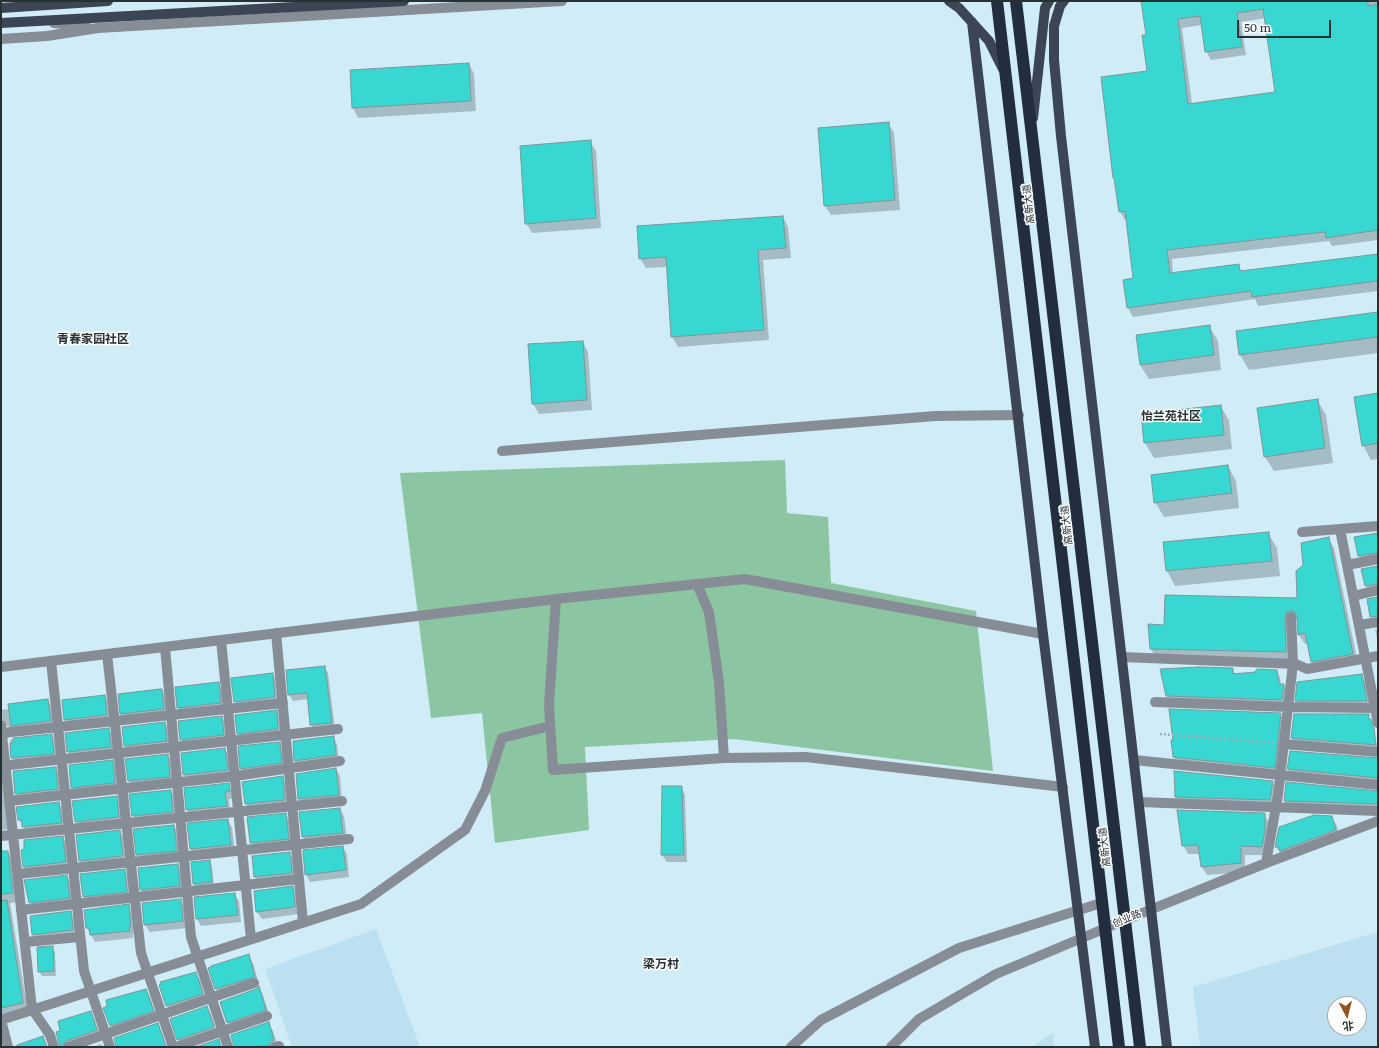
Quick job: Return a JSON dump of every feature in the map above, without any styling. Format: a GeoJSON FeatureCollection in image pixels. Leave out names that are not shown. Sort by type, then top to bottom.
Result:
{"type":"FeatureCollection","features":[{"type":"Feature","properties":{"kind":"highway","name":"高新大道"},"geometry":{"type":"LineString","coordinates":[[997,1],[1119,1047]]}},
{"type":"Feature","properties":{"kind":"highway","name":"高新大道"},"geometry":{"type":"LineString","coordinates":[[1016,1],[1140,1047]]}},
{"type":"Feature","properties":{"kind":"main road"},"geometry":{"type":"LineString","coordinates":[[1,8],[108,1]]}},
{"type":"Feature","properties":{"kind":"main road"},"geometry":{"type":"LineString","coordinates":[[1,24],[336,3],[404,1]]}},
{"type":"Feature","properties":{"kind":"main road"},"geometry":{"type":"LineString","coordinates":[[949,1],[959,8],[989,41],[1005,74]]}},
{"type":"Feature","properties":{"kind":"main road"},"geometry":{"type":"LineString","coordinates":[[1032,126],[1045,8],[1049,1]]}},
{"type":"Feature","properties":{"kind":"main road"},"geometry":{"type":"LineString","coordinates":[[1064,1],[1060,6],[1054,26],[1054,60],[1060,129],[1139,802],[1166,1047]]}},
{"type":"Feature","properties":{"kind":"main road"},"geometry":{"type":"LineString","coordinates":[[972,22],[1043,634],[1095,1047]]}},
{"type":"Feature","properties":{"kind":"street"},"geometry":{"type":"LineString","coordinates":[[1,39],[47,36],[98,28],[562,1]]}},
{"type":"Feature","properties":{"kind":"street"},"geometry":{"type":"LineString","coordinates":[[38,21],[98,28]]}},
{"type":"Feature","properties":{"kind":"street"},"geometry":{"type":"LineString","coordinates":[[502,451],[934,416],[1018,415]]}},
{"type":"Feature","properties":{"kind":"street"},"geometry":{"type":"LineString","coordinates":[[1302,532],[1378,526]]}},
{"type":"Feature","properties":{"kind":"street"},"geometry":{"type":"LineString","coordinates":[[1340,529],[1365,658],[1375,691],[1375,708],[1378,723]]}},
{"type":"Feature","properties":{"kind":"street"},"geometry":{"type":"LineString","coordinates":[[1348,565],[1378,559]]}},
{"type":"Feature","properties":{"kind":"street"},"geometry":{"type":"LineString","coordinates":[[1,667],[556,599],[745,579],[1043,634]]}},
{"type":"Feature","properties":{"kind":"street"},"geometry":{"type":"LineString","coordinates":[[697,584],[709,612],[719,682],[724,758]]}},
{"type":"Feature","properties":{"kind":"street"},"geometry":{"type":"LineString","coordinates":[[1354,596],[1378,590]]}},
{"type":"Feature","properties":{"kind":"street"},"geometry":{"type":"LineString","coordinates":[[556,599],[549,705],[553,770],[724,758],[806,757],[1063,787]]}},
{"type":"Feature","properties":{"kind":"street"},"geometry":{"type":"LineString","coordinates":[[1266,863],[1276,808],[1293,663],[1291,617]]}},
{"type":"Feature","properties":{"kind":"street"},"geometry":{"type":"LineString","coordinates":[[1359,625],[1378,622]]}},
{"type":"Feature","properties":{"kind":"street"},"geometry":{"type":"LineString","coordinates":[[276,633],[303,922]]}},
{"type":"Feature","properties":{"kind":"street"},"geometry":{"type":"LineString","coordinates":[[221,640],[251,939]]}},
{"type":"Feature","properties":{"kind":"street"},"geometry":{"type":"LineString","coordinates":[[165,647],[191,937],[228,1047]]}},
{"type":"Feature","properties":{"kind":"street"},"geometry":{"type":"LineString","coordinates":[[107,654],[141,953],[174,1047],[267,1016]]}},
{"type":"Feature","properties":{"kind":"street"},"geometry":{"type":"LineString","coordinates":[[1122,657],[1293,663],[1307,670],[1378,656]]}},
{"type":"Feature","properties":{"kind":"street"},"geometry":{"type":"LineString","coordinates":[[51,661],[84,971],[110,1047]]}},
{"type":"Feature","properties":{"kind":"street"},"geometry":{"type":"LineString","coordinates":[[1156,702],[1288,707],[1375,708]]}},
{"type":"Feature","properties":{"kind":"street"},"geometry":{"type":"LineString","coordinates":[[54,1047],[50,1035],[32,1010],[18,874],[3,766],[1,729],[58,727],[283,703]]}},
{"type":"Feature","properties":{"kind":"street"},"geometry":{"type":"LineString","coordinates":[[8,1047],[1,1020],[361,904],[465,830],[486,790],[502,738],[550,726]]}},
{"type":"Feature","properties":{"kind":"street"},"geometry":{"type":"LineString","coordinates":[[3,766],[338,729]]}},
{"type":"Feature","properties":{"kind":"street"},"geometry":{"type":"LineString","coordinates":[[1284,744],[1378,752]]}},
{"type":"Feature","properties":{"kind":"street"},"geometry":{"type":"LineString","coordinates":[[1134,760],[1378,785]]}},
{"type":"Feature","properties":{"kind":"street"},"geometry":{"type":"LineString","coordinates":[[9,801],[235,776],[340,761]]}},
{"type":"Feature","properties":{"kind":"street"},"geometry":{"type":"LineString","coordinates":[[1,836],[342,801]]}},
{"type":"Feature","properties":{"kind":"street"},"geometry":{"type":"LineString","coordinates":[[1139,802],[1378,811]]}},
{"type":"Feature","properties":{"kind":"street","name":"创业路"},"geometry":{"type":"LineString","coordinates":[[891,1047],[920,1019],[996,974],[1151,909],[1266,863],[1378,821]]}},
{"type":"Feature","properties":{"kind":"street"},"geometry":{"type":"LineString","coordinates":[[18,874],[349,839]]}},
{"type":"Feature","properties":{"kind":"street"},"geometry":{"type":"LineString","coordinates":[[21,910],[299,879]]}},
{"type":"Feature","properties":{"kind":"street"},"geometry":{"type":"LineString","coordinates":[[791,1047],[821,1020],[959,948],[1101,903]]}},
{"type":"Feature","properties":{"kind":"street"},"geometry":{"type":"LineString","coordinates":[[25,942],[80,937]]}},
{"type":"Feature","properties":{"kind":"street"},"geometry":{"type":"LineString","coordinates":[[68,1047],[254,983]]}},
{"type":"Feature","properties":{"kind":"path"},"geometry":{"type":"LineString","coordinates":[[1160,734],[1284,744]]}},
{"type":"Feature","properties":{"kind":"shaded area"},"geometry":{"type":"Polygon","coordinates":[[[376,929],[420,1047],[292,1047],[265,969],[376,929]]]}},
{"type":"Feature","properties":{"kind":"shaded area"},"geometry":{"type":"Polygon","coordinates":[[[1378,932],[1378,1047],[1200,1047],[1193,987],[1378,932]]]}},
{"type":"Feature","properties":{"kind":"shaded area"},"geometry":{"type":"Polygon","coordinates":[[[1053,1032],[1054,1047],[1033,1047],[1053,1032]]]}},
{"type":"Feature","properties":{"kind":"green space"},"geometry":{"type":"Polygon","coordinates":[[[785,460],[787,513],[828,517],[831,583],[976,611],[993,771],[734,739],[585,747],[589,830],[495,843],[482,713],[431,718],[400,473],[785,460]]]}},
{"type":"Feature","properties":{"kind":"building"},"geometry":{"type":"Polygon","coordinates":[[[1141,1],[1368,1],[1368,6],[1378,4],[1378,230],[1326,238],[1325,232],[1167,250],[1170,273],[1239,264],[1240,271],[1378,254],[1378,281],[1252,297],[1251,291],[1127,308],[1123,280],[1133,278],[1125,211],[1119,212],[1113,178],[1101,77],[1147,71],[1142,35],[1146,35],[1141,1]],[[1263,9],[1237,13],[1242,47],[1205,52],[1200,16],[1178,19],[1188,104],[1275,92],[1263,9]]]}},
{"type":"Feature","properties":{"kind":"building"},"geometry":{"type":"Polygon","coordinates":[[[469,63],[471,101],[352,108],[350,70],[469,63]]]}},
{"type":"Feature","properties":{"kind":"building"},"geometry":{"type":"Polygon","coordinates":[[[889,122],[895,200],[824,206],[818,128],[889,122]]]}},
{"type":"Feature","properties":{"kind":"building"},"geometry":{"type":"Polygon","coordinates":[[[591,140],[596,218],[525,224],[520,146],[591,140]]]}},
{"type":"Feature","properties":{"kind":"building"},"geometry":{"type":"Polygon","coordinates":[[[783,216],[786,248],[758,250],[764,330],[671,337],[666,257],[639,259],[637,226],[783,216]]]}},
{"type":"Feature","properties":{"kind":"building"},"geometry":{"type":"Polygon","coordinates":[[[1378,312],[1378,337],[1239,355],[1236,331],[1378,312]]]}},
{"type":"Feature","properties":{"kind":"building"},"geometry":{"type":"Polygon","coordinates":[[[1210,325],[1214,355],[1140,365],[1136,335],[1210,325]]]}},
{"type":"Feature","properties":{"kind":"building"},"geometry":{"type":"Polygon","coordinates":[[[583,341],[587,400],[532,404],[528,344],[583,341]]]}},
{"type":"Feature","properties":{"kind":"building"},"geometry":{"type":"Polygon","coordinates":[[[1378,393],[1378,443],[1362,446],[1354,397],[1378,393]]]}},
{"type":"Feature","properties":{"kind":"building"},"geometry":{"type":"Polygon","coordinates":[[[1318,399],[1325,448],[1264,457],[1257,408],[1318,399]]]}},
{"type":"Feature","properties":{"kind":"building"},"geometry":{"type":"Polygon","coordinates":[[[1221,405],[1224,435],[1144,443],[1141,414],[1221,405]]]}},
{"type":"Feature","properties":{"kind":"building"},"geometry":{"type":"Polygon","coordinates":[[[1228,465],[1232,493],[1154,503],[1151,475],[1228,465]]]}},
{"type":"Feature","properties":{"kind":"building"},"geometry":{"type":"Polygon","coordinates":[[[1269,532],[1272,561],[1166,571],[1163,542],[1269,532]]]}},
{"type":"Feature","properties":{"kind":"building"},"geometry":{"type":"Polygon","coordinates":[[[1378,533],[1378,553],[1358,556],[1354,537],[1378,533]]]}},
{"type":"Feature","properties":{"kind":"building"},"geometry":{"type":"Polygon","coordinates":[[[1329,537],[1353,654],[1311,662],[1305,633],[1298,635],[1297,616],[1294,611],[1287,612],[1285,617],[1286,652],[1150,649],[1148,624],[1164,625],[1165,595],[1297,598],[1296,571],[1303,565],[1301,543],[1329,537]]]}},
{"type":"Feature","properties":{"kind":"building"},"geometry":{"type":"Polygon","coordinates":[[[1378,566],[1378,584],[1365,586],[1361,569],[1378,566]]]}},
{"type":"Feature","properties":{"kind":"building"},"geometry":{"type":"Polygon","coordinates":[[[1378,597],[1378,616],[1370,617],[1367,599],[1378,597]]]}},
{"type":"Feature","properties":{"kind":"building"},"geometry":{"type":"Polygon","coordinates":[[[325,666],[332,723],[310,725],[307,693],[288,695],[286,670],[325,666]]]}},
{"type":"Feature","properties":{"kind":"building"},"geometry":{"type":"Polygon","coordinates":[[[1199,667],[1233,668],[1233,674],[1255,672],[1257,669],[1277,670],[1279,684],[1284,684],[1282,700],[1166,696],[1160,669],[1199,667]]]}},
{"type":"Feature","properties":{"kind":"building"},"geometry":{"type":"Polygon","coordinates":[[[273,673],[275,697],[234,702],[231,678],[273,673]]]}},
{"type":"Feature","properties":{"kind":"building"},"geometry":{"type":"Polygon","coordinates":[[[1362,674],[1367,701],[1295,701],[1297,682],[1362,674]]]}},
{"type":"Feature","properties":{"kind":"building"},"geometry":{"type":"Polygon","coordinates":[[[219,682],[221,703],[177,708],[175,687],[219,682]]]}},
{"type":"Feature","properties":{"kind":"building"},"geometry":{"type":"Polygon","coordinates":[[[162,689],[164,709],[120,714],[118,694],[162,689]]]}},
{"type":"Feature","properties":{"kind":"building"},"geometry":{"type":"Polygon","coordinates":[[[105,695],[107,715],[64,720],[62,700],[105,695]]]}},
{"type":"Feature","properties":{"kind":"building"},"geometry":{"type":"Polygon","coordinates":[[[48,699],[51,721],[11,726],[8,704],[48,699]]]}},
{"type":"Feature","properties":{"kind":"building"},"geometry":{"type":"Polygon","coordinates":[[[1169,709],[1281,713],[1275,768],[1173,757],[1171,740],[1173,740],[1169,709]]]}},
{"type":"Feature","properties":{"kind":"building"},"geometry":{"type":"Polygon","coordinates":[[[277,710],[278,729],[237,734],[235,715],[277,710]]]}},
{"type":"Feature","properties":{"kind":"building"},"geometry":{"type":"Polygon","coordinates":[[[1294,714],[1369,714],[1369,719],[1371,719],[1374,728],[1376,745],[1291,738],[1294,714]]]}},
{"type":"Feature","properties":{"kind":"building"},"geometry":{"type":"Polygon","coordinates":[[[222,716],[224,735],[180,740],[178,721],[222,716]]]}},
{"type":"Feature","properties":{"kind":"building"},"geometry":{"type":"Polygon","coordinates":[[[165,722],[167,741],[124,746],[122,727],[165,722]]]}},
{"type":"Feature","properties":{"kind":"building"},"geometry":{"type":"Polygon","coordinates":[[[109,728],[111,747],[67,752],[65,733],[109,728]]]}},
{"type":"Feature","properties":{"kind":"building"},"geometry":{"type":"Polygon","coordinates":[[[52,734],[54,754],[11,758],[10,743],[13,743],[13,738],[52,734]]]}},
{"type":"Feature","properties":{"kind":"building"},"geometry":{"type":"Polygon","coordinates":[[[334,736],[336,755],[294,761],[293,741],[334,736]]]}},
{"type":"Feature","properties":{"kind":"building"},"geometry":{"type":"Polygon","coordinates":[[[280,742],[282,763],[240,769],[238,746],[280,742]]]}},
{"type":"Feature","properties":{"kind":"building"},"geometry":{"type":"Polygon","coordinates":[[[225,748],[228,770],[183,775],[181,753],[225,748]]]}},
{"type":"Feature","properties":{"kind":"building"},"geometry":{"type":"Polygon","coordinates":[[[1290,751],[1378,758],[1378,778],[1287,769],[1290,751]]]}},
{"type":"Feature","properties":{"kind":"building"},"geometry":{"type":"Polygon","coordinates":[[[168,754],[170,777],[128,781],[125,759],[168,754]]]}},
{"type":"Feature","properties":{"kind":"building"},"geometry":{"type":"Polygon","coordinates":[[[113,760],[115,783],[71,788],[69,765],[113,760]]]}},
{"type":"Feature","properties":{"kind":"building"},"geometry":{"type":"Polygon","coordinates":[[[56,767],[58,789],[15,794],[13,771],[56,767]]]}},
{"type":"Feature","properties":{"kind":"building"},"geometry":{"type":"Polygon","coordinates":[[[336,768],[339,795],[298,799],[296,774],[336,768]]]}},
{"type":"Feature","properties":{"kind":"building"},"geometry":{"type":"Polygon","coordinates":[[[1174,771],[1273,781],[1270,800],[1175,797],[1174,771]]]}},
{"type":"Feature","properties":{"kind":"building"},"geometry":{"type":"Polygon","coordinates":[[[283,776],[285,800],[245,804],[242,782],[283,776]]]}},
{"type":"Feature","properties":{"kind":"building"},"geometry":{"type":"Polygon","coordinates":[[[1286,782],[1378,791],[1378,804],[1284,801],[1286,782]]]}},
{"type":"Feature","properties":{"kind":"building"},"geometry":{"type":"Polygon","coordinates":[[[229,783],[230,791],[225,792],[227,806],[186,810],[184,788],[229,783]]]}},
{"type":"Feature","properties":{"kind":"building"},"geometry":{"type":"Polygon","coordinates":[[[662,786],[682,786],[684,855],[661,855],[662,786]]]}},
{"type":"Feature","properties":{"kind":"building"},"geometry":{"type":"Polygon","coordinates":[[[171,790],[173,812],[132,816],[129,794],[171,790]]]}},
{"type":"Feature","properties":{"kind":"building"},"geometry":{"type":"Polygon","coordinates":[[[117,796],[119,817],[75,822],[72,801],[117,796]]]}},
{"type":"Feature","properties":{"kind":"building"},"geometry":{"type":"Polygon","coordinates":[[[59,802],[62,823],[22,827],[22,820],[18,820],[16,807],[59,802]]]}},
{"type":"Feature","properties":{"kind":"building"},"geometry":{"type":"Polygon","coordinates":[[[340,808],[343,833],[302,837],[299,812],[340,808]]]}},
{"type":"Feature","properties":{"kind":"building"},"geometry":{"type":"Polygon","coordinates":[[[1177,810],[1265,813],[1265,831],[1262,847],[1241,846],[1241,863],[1201,867],[1198,845],[1182,846],[1177,810]]]}},
{"type":"Feature","properties":{"kind":"building"},"geometry":{"type":"Polygon","coordinates":[[[286,813],[289,839],[250,843],[247,817],[286,813]]]}},
{"type":"Feature","properties":{"kind":"building"},"geometry":{"type":"Polygon","coordinates":[[[1314,815],[1332,816],[1336,830],[1280,851],[1279,847],[1275,847],[1279,827],[1314,815]]]}},
{"type":"Feature","properties":{"kind":"building"},"geometry":{"type":"Polygon","coordinates":[[[228,819],[231,845],[190,849],[187,823],[228,819]]]}},
{"type":"Feature","properties":{"kind":"building"},"geometry":{"type":"Polygon","coordinates":[[[174,825],[177,851],[136,855],[133,829],[174,825]]]}},
{"type":"Feature","properties":{"kind":"building"},"geometry":{"type":"Polygon","coordinates":[[[120,830],[123,856],[79,861],[76,835],[120,830]]]}},
{"type":"Feature","properties":{"kind":"building"},"geometry":{"type":"Polygon","coordinates":[[[63,836],[66,862],[23,867],[21,850],[24,849],[24,840],[63,836]]]}},
{"type":"Feature","properties":{"kind":"building"},"geometry":{"type":"Polygon","coordinates":[[[343,846],[346,870],[305,875],[303,850],[343,846]]]}},
{"type":"Feature","properties":{"kind":"building"},"geometry":{"type":"Polygon","coordinates":[[[1,851],[8,851],[13,893],[1,894],[1,851]]]}},
{"type":"Feature","properties":{"kind":"building"},"geometry":{"type":"Polygon","coordinates":[[[290,852],[292,873],[254,877],[252,856],[290,852]]]}},
{"type":"Feature","properties":{"kind":"building"},"geometry":{"type":"Polygon","coordinates":[[[210,860],[212,882],[193,884],[191,862],[210,860]]]}},
{"type":"Feature","properties":{"kind":"building"},"geometry":{"type":"Polygon","coordinates":[[[178,864],[180,886],[140,890],[138,868],[178,864]]]}},
{"type":"Feature","properties":{"kind":"building"},"geometry":{"type":"Polygon","coordinates":[[[125,869],[127,892],[83,897],[80,874],[125,869]]]}},
{"type":"Feature","properties":{"kind":"building"},"geometry":{"type":"Polygon","coordinates":[[[67,875],[70,898],[29,903],[24,880],[67,875]]]}},
{"type":"Feature","properties":{"kind":"building"},"geometry":{"type":"Polygon","coordinates":[[[293,886],[295,907],[256,912],[254,891],[293,886]]]}},
{"type":"Feature","properties":{"kind":"building"},"geometry":{"type":"Polygon","coordinates":[[[235,893],[238,915],[196,919],[194,897],[235,893]]]}},
{"type":"Feature","properties":{"kind":"building"},"geometry":{"type":"Polygon","coordinates":[[[181,899],[183,921],[144,925],[142,903],[181,899]]]}},
{"type":"Feature","properties":{"kind":"building"},"geometry":{"type":"Polygon","coordinates":[[[7,900],[23,1003],[1,1008],[1,901],[7,900]]]}},
{"type":"Feature","properties":{"kind":"building"},"geometry":{"type":"Polygon","coordinates":[[[129,904],[130,931],[90,935],[89,928],[86,928],[84,910],[129,904]]]}},
{"type":"Feature","properties":{"kind":"building"},"geometry":{"type":"Polygon","coordinates":[[[71,911],[73,930],[32,935],[30,916],[71,911]]]}},
{"type":"Feature","properties":{"kind":"building"},"geometry":{"type":"Polygon","coordinates":[[[53,946],[54,971],[38,972],[37,947],[53,946]]]}},
{"type":"Feature","properties":{"kind":"building"},"geometry":{"type":"Polygon","coordinates":[[[249,954],[255,977],[215,989],[208,968],[249,954]]]}},
{"type":"Feature","properties":{"kind":"building"},"geometry":{"type":"Polygon","coordinates":[[[196,972],[203,994],[166,1006],[159,985],[161,984],[160,982],[196,972]]]}},
{"type":"Feature","properties":{"kind":"building"},"geometry":{"type":"Polygon","coordinates":[[[259,986],[266,1010],[227,1023],[220,1002],[256,989],[259,986]]]}},
{"type":"Feature","properties":{"kind":"building"},"geometry":{"type":"Polygon","coordinates":[[[146,989],[154,1011],[110,1026],[103,1008],[107,1006],[106,1000],[146,989]]]}},
{"type":"Feature","properties":{"kind":"building"},"geometry":{"type":"Polygon","coordinates":[[[207,1006],[214,1027],[177,1040],[170,1019],[207,1006]]]}},
{"type":"Feature","properties":{"kind":"building"},"geometry":{"type":"Polygon","coordinates":[[[91,1011],[97,1030],[66,1041],[60,1047],[56,1032],[60,1031],[58,1021],[91,1011]]]}},
{"type":"Feature","properties":{"kind":"building"},"geometry":{"type":"Polygon","coordinates":[[[269,1022],[274,1040],[269,1046],[234,1047],[231,1035],[269,1022]]]}},
{"type":"Feature","properties":{"kind":"building"},"geometry":{"type":"Polygon","coordinates":[[[158,1023],[166,1047],[116,1047],[114,1038],[158,1023]]]}},
{"type":"Feature","properties":{"kind":"building"},"geometry":{"type":"Polygon","coordinates":[[[43,1036],[47,1047],[17,1047],[17,1045],[43,1036]]]}},
{"type":"Feature","properties":{"kind":"building"},"geometry":{"type":"Polygon","coordinates":[[[219,1039],[221,1047],[196,1047],[219,1039]]]}},
{"type":"Feature","properties":{"kind":"district","name":"青春家园社区"},"geometry":{"type":"Point","coordinates":[93,339]}},
{"type":"Feature","properties":{"kind":"district","name":"怡兰苑社区"},"geometry":{"type":"Point","coordinates":[1171,416]}},
{"type":"Feature","properties":{"kind":"district","name":"梁万村"},"geometry":{"type":"Point","coordinates":[661,964]}}]}
